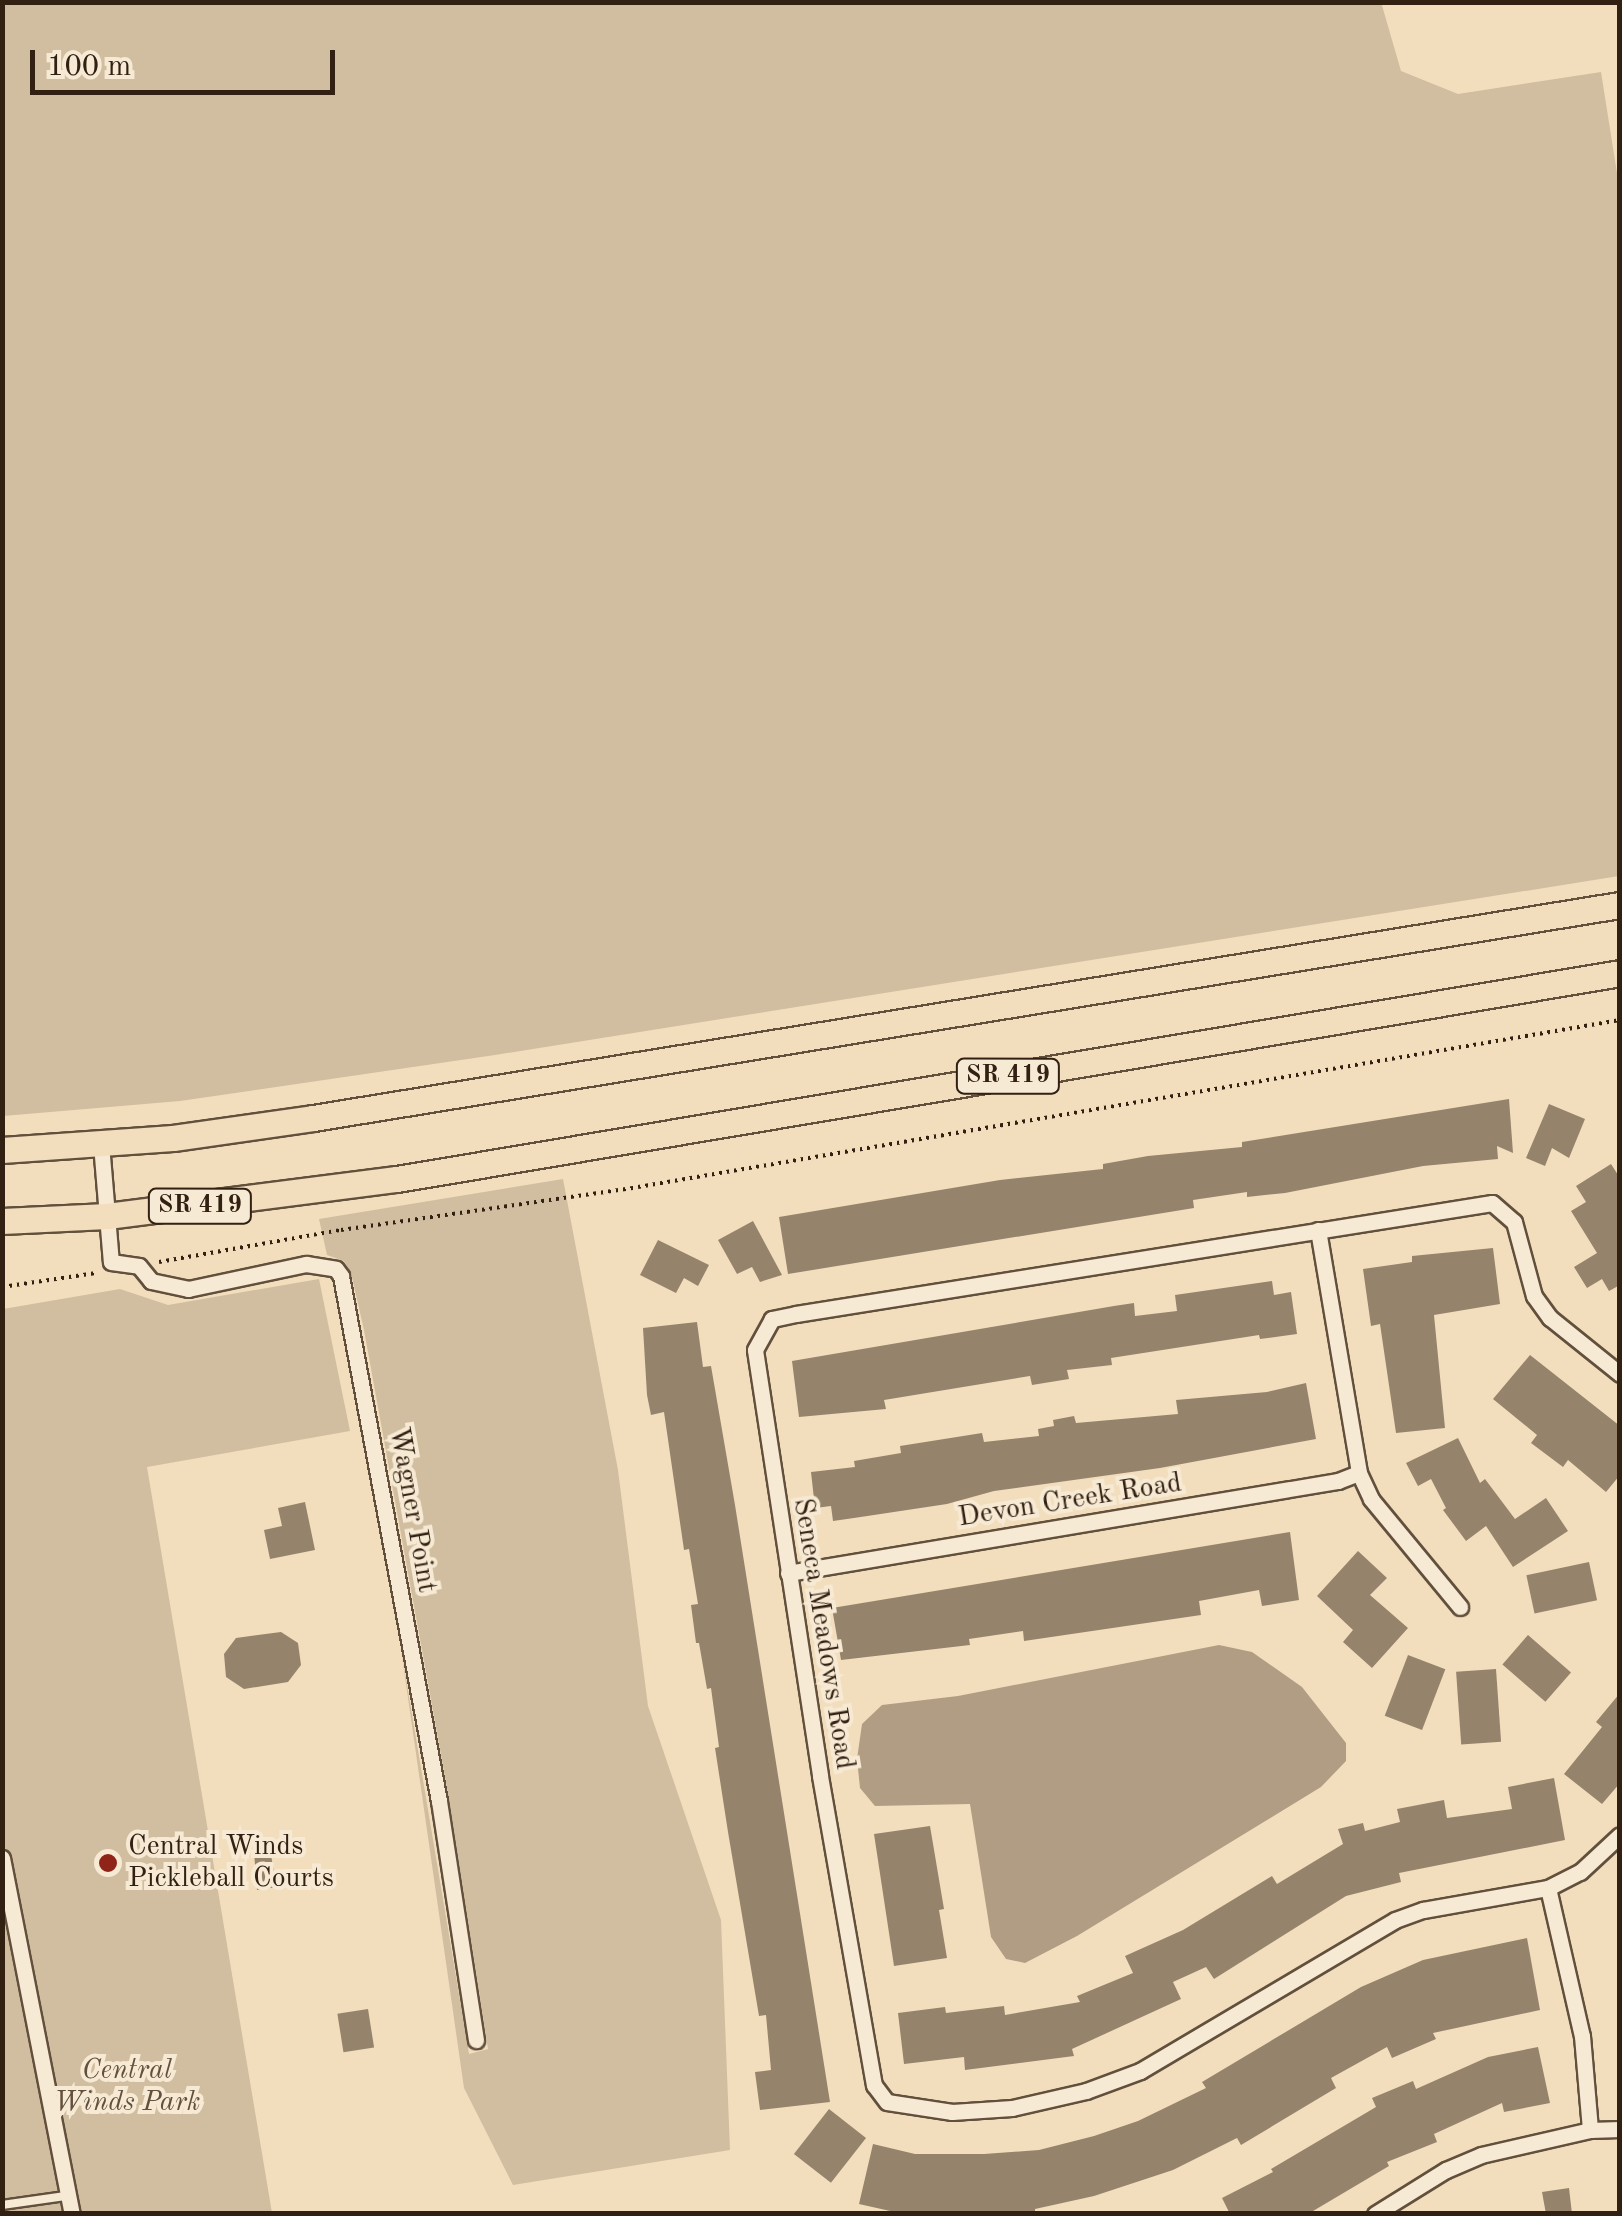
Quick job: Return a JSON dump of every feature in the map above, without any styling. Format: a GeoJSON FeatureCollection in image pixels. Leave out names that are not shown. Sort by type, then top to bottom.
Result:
{"type":"FeatureCollection","features":[{"type":"Feature","properties":{"kind":"main road"},"geometry":{"type":"LineString","coordinates":[[2,1150],[101,1144],[412,1103],[1620,906]]}},
{"type":"Feature","properties":{"kind":"main road","name":"SR 419"},"geometry":{"type":"LineString","coordinates":[[2,1222],[108,1216],[396,1179],[1620,973]]}},
{"type":"Feature","properties":{"kind":"street"},"geometry":{"type":"LineString","coordinates":[[101,1144],[108,1216]]}},
{"type":"Feature","properties":{"kind":"street","name":"Seneca Meadows Road"},"geometry":{"type":"LineString","coordinates":[[1620,1374],[1550,1318],[1534,1296],[1514,1222],[1492,1203],[772,1320],[755,1350],[788,1573],[874,2085],[886,2102],[952,2112],[1032,2105],[1086,2092],[1140,2070],[1395,1920],[1423,1910],[1548,1888],[1580,1872],[1620,1835]]}},
{"type":"Feature","properties":{"kind":"street","name":"Wagner Point"},"geometry":{"type":"LineString","coordinates":[[108,1216],[111,1262],[139,1266],[151,1281],[188,1288],[306,1264],[336,1269],[342,1276],[439,1801],[476,2040]]}},
{"type":"Feature","properties":{"kind":"street"},"geometry":{"type":"LineString","coordinates":[[1318,1230],[1359,1473],[1371,1499],[1460,1606]]}},
{"type":"Feature","properties":{"kind":"street","name":"Devon Creek Road"},"geometry":{"type":"LineString","coordinates":[[788,1573],[1338,1481],[1359,1473]]}},
{"type":"Feature","properties":{"kind":"street"},"geometry":{"type":"LineString","coordinates":[[2,1858],[65,2196],[72,2214]]}},
{"type":"Feature","properties":{"kind":"street"},"geometry":{"type":"LineString","coordinates":[[1548,1888],[1582,2036],[1590,2130]]}},
{"type":"Feature","properties":{"kind":"street"},"geometry":{"type":"LineString","coordinates":[[1375,2214],[1446,2170],[1482,2155],[1590,2130],[1620,2129]]}},
{"type":"Feature","properties":{"kind":"lane"},"geometry":{"type":"LineString","coordinates":[[2,2205],[65,2196]]}},
{"type":"Feature","properties":{"kind":"path"},"geometry":{"type":"LineString","coordinates":[[2,1287],[341,1230],[638,1187],[1620,1020]]}},
{"type":"Feature","properties":{"kind":"green space"},"geometry":{"type":"Polygon","coordinates":[[[1381,2],[1401,71],[1458,94],[1601,72],[1620,192],[1619,876],[495,1055],[180,1101],[3,1116],[3,3],[1381,2]]]}},
{"type":"Feature","properties":{"kind":"green space"},"geometry":{"type":"Polygon","coordinates":[[[563,1179],[618,1470],[648,1706],[721,1920],[730,2150],[513,2185],[464,2088],[401,1649],[469,2054],[488,2049],[449,1799],[364,1330],[351,1273],[344,1261],[327,1255],[319,1219],[563,1179]]]}},
{"type":"Feature","properties":{"kind":"green space","name":"Central Winds Park"},"geometry":{"type":"Polygon","coordinates":[[[319,1279],[350,1431],[147,1467],[272,2213],[3,2213],[3,1309],[120,1289],[168,1305],[319,1279]]]}},
{"type":"Feature","properties":{"kind":"shaded area"},"geometry":{"type":"Polygon","coordinates":[[[1219,1645],[1252,1652],[1302,1687],[1346,1743],[1346,1761],[1321,1787],[1077,1936],[1025,1963],[1006,1959],[991,1937],[970,1804],[875,1806],[860,1788],[857,1759],[862,1724],[882,1705],[958,1696],[1219,1645]]]}},
{"type":"Feature","properties":{"kind":"building"},"geometry":{"type":"Polygon","coordinates":[[[1509,1099],[1513,1153],[1497,1146],[1498,1159],[1423,1166],[1285,1193],[1247,1197],[1247,1192],[1193,1200],[1194,1208],[788,1274],[779,1217],[1000,1180],[1103,1169],[1103,1164],[1148,1156],[1242,1147],[1242,1142],[1509,1099]]]}},
{"type":"Feature","properties":{"kind":"building"},"geometry":{"type":"Polygon","coordinates":[[[1549,1104],[1585,1119],[1569,1158],[1552,1148],[1545,1166],[1526,1158],[1549,1104]]]}},
{"type":"Feature","properties":{"kind":"building"},"geometry":{"type":"Polygon","coordinates":[[[1611,1164],[1620,1178],[1620,1285],[1609,1291],[1602,1279],[1587,1288],[1574,1267],[1597,1253],[1571,1211],[1586,1202],[1576,1186],[1611,1164]]]}},
{"type":"Feature","properties":{"kind":"building"},"geometry":{"type":"Polygon","coordinates":[[[753,1221],[782,1275],[760,1282],[752,1267],[737,1274],[718,1240],[753,1221]]]}},
{"type":"Feature","properties":{"kind":"building"},"geometry":{"type":"Polygon","coordinates":[[[658,1240],[709,1265],[698,1286],[684,1278],[676,1293],[640,1275],[658,1240]]]}},
{"type":"Feature","properties":{"kind":"building"},"geometry":{"type":"Polygon","coordinates":[[[1493,1248],[1500,1304],[1434,1315],[1445,1428],[1396,1433],[1380,1324],[1371,1326],[1363,1269],[1412,1262],[1412,1256],[1493,1248]]]}},
{"type":"Feature","properties":{"kind":"building"},"geometry":{"type":"Polygon","coordinates":[[[1272,1281],[1274,1295],[1291,1292],[1297,1334],[1260,1339],[1259,1335],[1111,1358],[1112,1365],[1067,1370],[1069,1379],[1032,1385],[1030,1376],[884,1400],[886,1409],[799,1417],[792,1361],[1134,1303],[1135,1316],[1177,1311],[1175,1295],[1272,1281]]]}},
{"type":"Feature","properties":{"kind":"building"},"geometry":{"type":"Polygon","coordinates":[[[697,1322],[703,1367],[711,1366],[735,1505],[830,2102],[760,2110],[755,2072],[771,2070],[766,2015],[759,2016],[715,1748],[719,1747],[711,1688],[707,1689],[696,1643],[691,1605],[698,1604],[689,1549],[684,1550],[664,1412],[651,1415],[647,1395],[643,1328],[697,1322]]]}},
{"type":"Feature","properties":{"kind":"building"},"geometry":{"type":"Polygon","coordinates":[[[1530,1355],[1620,1426],[1620,1475],[1606,1492],[1568,1460],[1563,1467],[1531,1443],[1537,1435],[1493,1399],[1530,1355]]]}},
{"type":"Feature","properties":{"kind":"building"},"geometry":{"type":"Polygon","coordinates":[[[1306,1383],[1316,1439],[833,1521],[831,1506],[815,1508],[811,1472],[855,1467],[854,1461],[901,1453],[900,1446],[982,1433],[984,1442],[1039,1436],[1038,1429],[1054,1426],[1053,1420],[1074,1416],[1076,1423],[1178,1414],[1176,1400],[1267,1392],[1306,1383]]]}},
{"type":"Feature","properties":{"kind":"building"},"geometry":{"type":"Polygon","coordinates":[[[1458,1438],[1480,1483],[1485,1479],[1515,1519],[1546,1498],[1568,1531],[1513,1567],[1486,1526],[1466,1541],[1443,1510],[1446,1508],[1431,1479],[1418,1486],[1406,1463],[1458,1438]]]}},
{"type":"Feature","properties":{"kind":"building"},"geometry":{"type":"Polygon","coordinates":[[[305,1502],[315,1550],[270,1559],[264,1530],[282,1526],[278,1508],[305,1502]]]}},
{"type":"Feature","properties":{"kind":"building"},"geometry":{"type":"Polygon","coordinates":[[[1290,1532],[1299,1600],[1262,1606],[1259,1590],[1199,1601],[1201,1615],[1024,1641],[1023,1631],[969,1639],[970,1645],[841,1660],[832,1608],[1290,1532]]]}},
{"type":"Feature","properties":{"kind":"building"},"geometry":{"type":"Polygon","coordinates":[[[1358,1551],[1387,1578],[1370,1595],[1408,1628],[1372,1668],[1343,1642],[1353,1630],[1317,1596],[1358,1551]]]}},
{"type":"Feature","properties":{"kind":"building"},"geometry":{"type":"Polygon","coordinates":[[[1589,1562],[1597,1600],[1535,1613],[1526,1575],[1589,1562]]]}},
{"type":"Feature","properties":{"kind":"building"},"geometry":{"type":"Polygon","coordinates":[[[281,1632],[298,1643],[301,1665],[288,1682],[244,1689],[226,1677],[224,1654],[236,1638],[281,1632]]]}},
{"type":"Feature","properties":{"kind":"building"},"geometry":{"type":"Polygon","coordinates":[[[1528,1635],[1571,1672],[1545,1702],[1502,1664],[1528,1635]]]}},
{"type":"Feature","properties":{"kind":"building"},"geometry":{"type":"Polygon","coordinates":[[[1408,1655],[1445,1669],[1422,1730],[1385,1716],[1408,1655]]]}},
{"type":"Feature","properties":{"kind":"building"},"geometry":{"type":"Polygon","coordinates":[[[1496,1669],[1501,1742],[1461,1745],[1456,1672],[1496,1669]]]}},
{"type":"Feature","properties":{"kind":"building"},"geometry":{"type":"Polygon","coordinates":[[[1620,1693],[1620,1783],[1602,1804],[1564,1774],[1602,1727],[1596,1722],[1620,1693]]]}},
{"type":"Feature","properties":{"kind":"building"},"geometry":{"type":"Polygon","coordinates":[[[1554,1778],[1565,1840],[1399,1873],[1401,1882],[1346,1896],[1214,1979],[1206,1967],[1173,1982],[1181,1999],[1072,2049],[1074,2056],[965,2070],[964,2057],[904,2064],[898,2013],[945,2007],[946,2013],[1004,2006],[1005,2015],[1080,2002],[1077,1996],[1133,1973],[1125,1956],[1183,1930],[1272,1876],[1277,1884],[1343,1844],[1338,1829],[1363,1823],[1365,1831],[1400,1822],[1397,1809],[1444,1800],[1447,1818],[1512,1809],[1508,1787],[1554,1778]]]}},
{"type":"Feature","properties":{"kind":"building"},"geometry":{"type":"Polygon","coordinates":[[[930,1826],[944,1909],[939,1910],[947,1958],[894,1966],[874,1834],[930,1826]]]}},
{"type":"Feature","properties":{"kind":"building"},"geometry":{"type":"Polygon","coordinates":[[[270,1850],[277,1887],[257,1890],[254,1852],[270,1850]]]}},
{"type":"Feature","properties":{"kind":"building"},"geometry":{"type":"Polygon","coordinates":[[[1527,1938],[1540,2010],[1433,2033],[1436,2039],[1392,2058],[1387,2047],[1331,2078],[1336,2088],[1241,2145],[1237,2138],[1173,2170],[1094,2196],[1035,2209],[1035,2214],[899,2213],[859,2204],[873,2144],[915,2154],[984,2154],[1039,2150],[1094,2136],[1138,2121],[1206,2088],[1202,2082],[1361,1987],[1423,1960],[1527,1938]]]}},
{"type":"Feature","properties":{"kind":"building"},"geometry":{"type":"Polygon","coordinates":[[[368,2009],[374,2048],[343,2052],[337,2014],[368,2009]]]}},
{"type":"Feature","properties":{"kind":"building"},"geometry":{"type":"Polygon","coordinates":[[[1538,2047],[1550,2103],[1504,2112],[1502,2103],[1434,2134],[1437,2142],[1387,2162],[1389,2166],[1308,2214],[1230,2214],[1222,2198],[1273,2172],[1271,2169],[1376,2107],[1372,2098],[1413,2081],[1416,2089],[1488,2057],[1538,2047]]]}},
{"type":"Feature","properties":{"kind":"building"},"geometry":{"type":"Polygon","coordinates":[[[829,2109],[866,2138],[831,2183],[794,2154],[829,2109]]]}},
{"type":"Feature","properties":{"kind":"building"},"geometry":{"type":"Polygon","coordinates":[[[1569,2188],[1572,2214],[1546,2214],[1542,2192],[1569,2188]]]}},
{"type":"Feature","properties":{"kind":"place","name":"Central Winds Pickleball Courts"},"geometry":{"type":"Point","coordinates":[108,1863]}}]}
